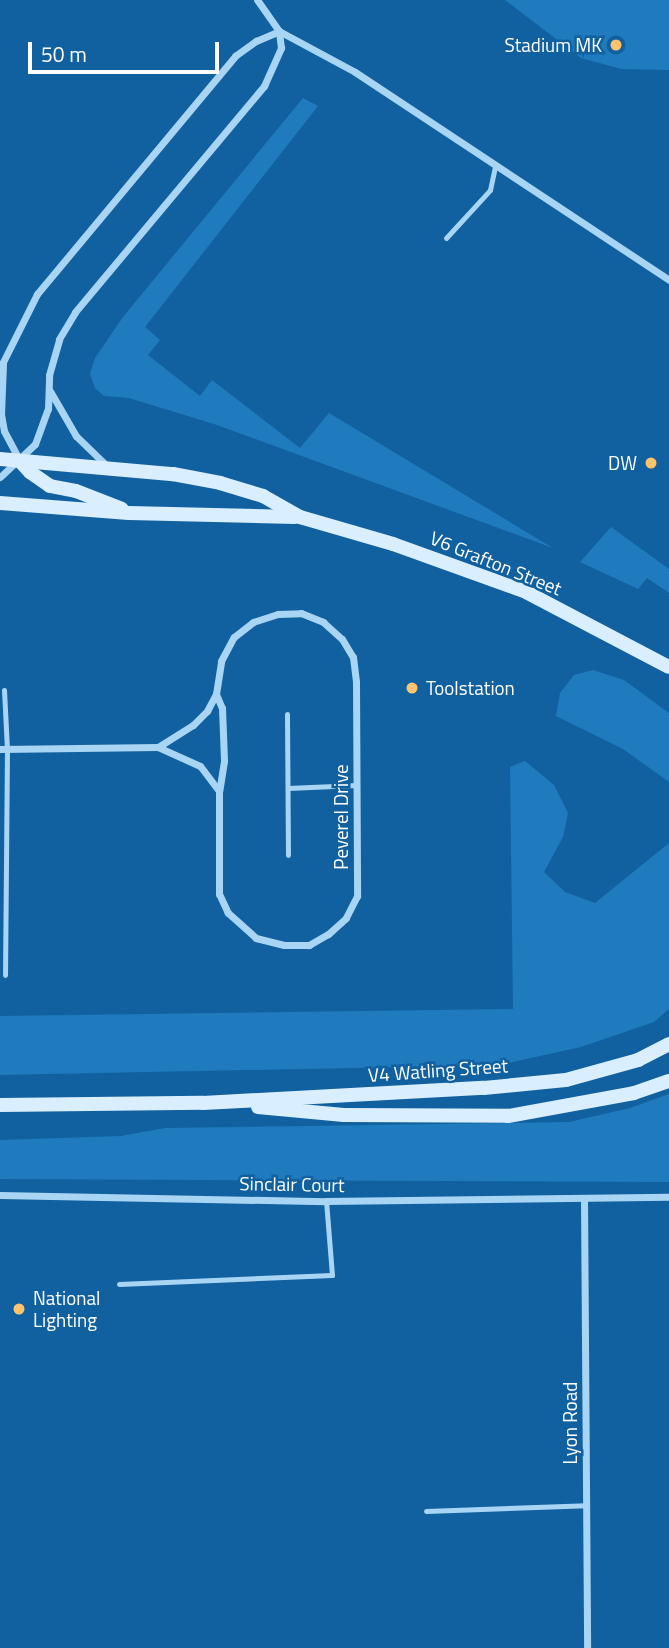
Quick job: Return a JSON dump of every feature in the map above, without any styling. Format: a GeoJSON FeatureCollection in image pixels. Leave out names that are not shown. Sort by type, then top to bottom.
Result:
{"type":"FeatureCollection","features":[{"type":"Feature","properties":{"kind":"street"},"geometry":{"type":"LineString","coordinates":[[257,0],[279,31],[355,72],[669,280]]}},
{"type":"Feature","properties":{"kind":"street"},"geometry":{"type":"LineString","coordinates":[[129,513],[103,500],[50,486],[20,461],[4,431],[1,414],[2,365],[37,294],[236,56],[256,41],[279,31]]}},
{"type":"Feature","properties":{"kind":"street"},"geometry":{"type":"LineString","coordinates":[[0,477],[35,444],[43,427],[50,391],[48,375],[59,339],[75,313],[264,86],[281,48],[279,31]]}},
{"type":"Feature","properties":{"kind":"street"},"geometry":{"type":"LineString","coordinates":[[50,391],[76,436],[110,469]]}},
{"type":"Feature","properties":{"kind":"street","name":"V6 Grafton Street"},"geometry":{"type":"LineString","coordinates":[[0,459],[220,482],[263,496],[300,517],[393,544],[526,592],[669,667]]}},
{"type":"Feature","properties":{"kind":"street","name":"V6 Grafton Street"},"geometry":{"type":"LineString","coordinates":[[0,503],[129,513],[300,517]]}},
{"type":"Feature","properties":{"kind":"street","name":"Peverel Drive"},"geometry":{"type":"LineString","coordinates":[[158,747],[193,725],[216,694],[221,661],[234,637],[253,622],[278,614],[301,613],[323,622],[342,639],[352,657],[356,682],[358,785],[357,896],[346,918],[328,934],[309,944],[284,944],[257,938],[228,913],[219,894],[219,791],[225,761],[222,708],[216,694]]}},
{"type":"Feature","properties":{"kind":"street"},"geometry":{"type":"LineString","coordinates":[[4,749],[158,747],[200,766],[219,791]]}},
{"type":"Feature","properties":{"kind":"street","name":"V4 Watling Street"},"geometry":{"type":"LineString","coordinates":[[0,1105],[203,1103],[484,1088],[566,1080],[638,1060],[669,1044]]}},
{"type":"Feature","properties":{"kind":"street","name":"V4 Watling Street"},"geometry":{"type":"LineString","coordinates":[[203,1103],[344,1115],[509,1116],[634,1093],[669,1080]]}},
{"type":"Feature","properties":{"kind":"street","name":"Sinclair Court"},"geometry":{"type":"LineString","coordinates":[[0,1195],[326,1201],[669,1197]]}},
{"type":"Feature","properties":{"kind":"street","name":"Lyon Road"},"geometry":{"type":"LineString","coordinates":[[584,1198],[587,1648]]}},
{"type":"Feature","properties":{"kind":"lane"},"geometry":{"type":"LineString","coordinates":[[446,238],[490,190],[495,167]]}},
{"type":"Feature","properties":{"kind":"lane"},"geometry":{"type":"LineString","coordinates":[[4,690],[5,975]]}},
{"type":"Feature","properties":{"kind":"lane"},"geometry":{"type":"LineString","coordinates":[[287,714],[288,855]]}},
{"type":"Feature","properties":{"kind":"lane"},"geometry":{"type":"LineString","coordinates":[[288,788],[358,785]]}},
{"type":"Feature","properties":{"kind":"lane"},"geometry":{"type":"LineString","coordinates":[[119,1284],[332,1275],[326,1201]]}},
{"type":"Feature","properties":{"kind":"lane"},"geometry":{"type":"LineString","coordinates":[[426,1511],[586,1505]]}},
{"type":"Feature","properties":{"kind":"shaded area","name":"Stadium MK"},"geometry":{"type":"Polygon","coordinates":[[[505,0],[669,0],[669,70],[621,69],[581,58],[505,0]]]}},
{"type":"Feature","properties":{"kind":"shaded area"},"geometry":{"type":"Polygon","coordinates":[[[303,98],[318,106],[145,327],[160,340],[148,355],[200,396],[212,380],[300,448],[329,413],[553,548],[217,425],[129,398],[104,396],[95,388],[90,374],[95,358],[123,317],[303,98]]]}},
{"type":"Feature","properties":{"kind":"shaded area"},"geometry":{"type":"Polygon","coordinates":[[[611,527],[669,569],[669,593],[647,578],[638,589],[580,562],[611,527]]]}},
{"type":"Feature","properties":{"kind":"shaded area"},"geometry":{"type":"Polygon","coordinates":[[[593,670],[624,680],[669,713],[669,782],[623,749],[556,716],[560,693],[574,675],[593,670]]]}},
{"type":"Feature","properties":{"kind":"shaded area"},"geometry":{"type":"Polygon","coordinates":[[[525,761],[554,785],[568,813],[563,837],[544,872],[565,892],[595,903],[669,843],[669,1009],[654,1022],[581,1047],[499,1065],[0,1075],[0,1016],[513,1009],[510,767],[525,761]]]}},
{"type":"Feature","properties":{"kind":"shaded area"},"geometry":{"type":"Polygon","coordinates":[[[669,1094],[669,1182],[0,1179],[0,1140],[121,1136],[165,1128],[569,1122],[630,1108],[669,1094]]]}},
{"type":"Feature","properties":{"kind":"place","name":"Stadium MK"},"geometry":{"type":"Point","coordinates":[616,45]}},
{"type":"Feature","properties":{"kind":"place","name":"DW"},"geometry":{"type":"Point","coordinates":[651,463]}},
{"type":"Feature","properties":{"kind":"place","name":"Toolstation"},"geometry":{"type":"Point","coordinates":[412,688]}},
{"type":"Feature","properties":{"kind":"place","name":"National Lighting"},"geometry":{"type":"Point","coordinates":[19,1309]}}]}
